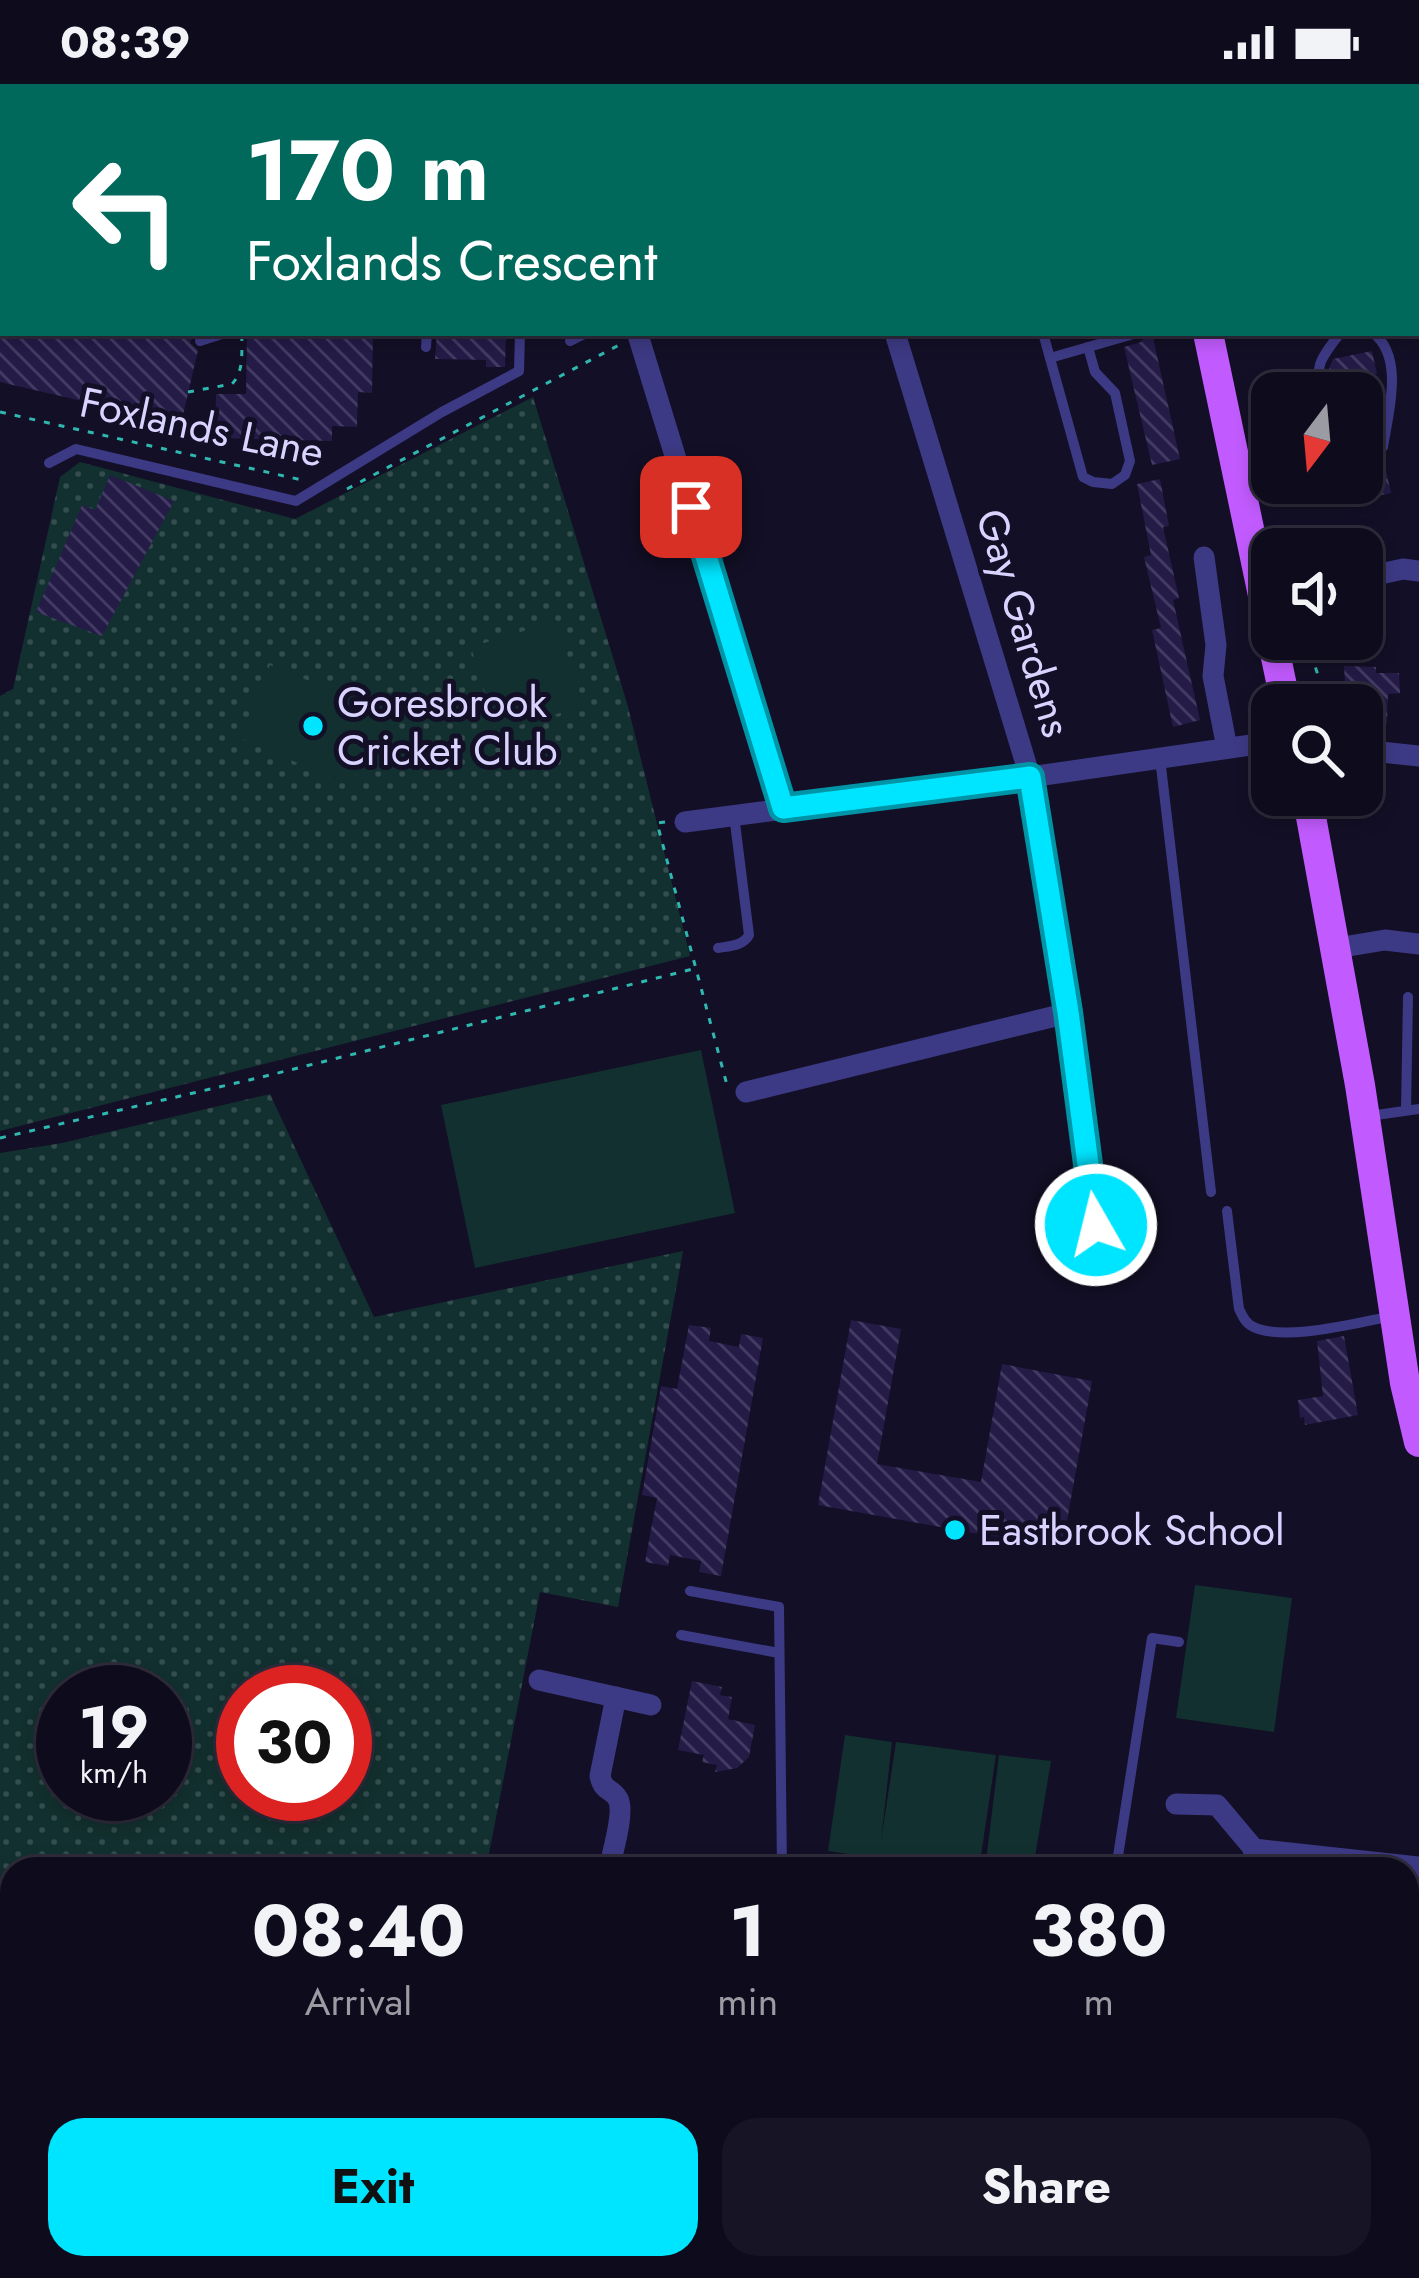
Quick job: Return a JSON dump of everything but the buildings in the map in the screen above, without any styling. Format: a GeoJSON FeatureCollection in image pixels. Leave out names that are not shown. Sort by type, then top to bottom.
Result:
{"type":"FeatureCollection","features":[{"type":"Feature","properties":{"kind":"main road"},"geometry":{"type":"LineString","coordinates":[[1209,336],[1251,528]]}},
{"type":"Feature","properties":{"kind":"main road"},"geometry":{"type":"LineString","coordinates":[[1311,816],[1419,1442]]}},
{"type":"Feature","properties":{"kind":"street"},"geometry":{"type":"LineString","coordinates":[[585,84],[684,84]]}},
{"type":"Feature","properties":{"kind":"street"},"geometry":{"type":"LineString","coordinates":[[639,336],[783,808]]}},
{"type":"Feature","properties":{"kind":"street","name":"Gay Gardens"},"geometry":{"type":"LineString","coordinates":[[896,336],[1030,777],[1096,1225]]}},
{"type":"Feature","properties":{"kind":"street"},"geometry":{"type":"LineString","coordinates":[[1204,557],[1216,645],[1213,676],[1227,748]]}},
{"type":"Feature","properties":{"kind":"street"},"geometry":{"type":"LineString","coordinates":[[1383,573],[1419,571]]}},
{"type":"Feature","properties":{"kind":"street"},"geometry":{"type":"LineString","coordinates":[[685,822],[1251,745]]}},
{"type":"Feature","properties":{"kind":"street"},"geometry":{"type":"LineString","coordinates":[[1383,752],[1419,756]]}},
{"type":"Feature","properties":{"kind":"street"},"geometry":{"type":"LineString","coordinates":[[1337,948],[1385,940],[1419,944]]}},
{"type":"Feature","properties":{"kind":"street"},"geometry":{"type":"LineString","coordinates":[[746,1092],[1068,1012]]}},
{"type":"Feature","properties":{"kind":"street"},"geometry":{"type":"LineString","coordinates":[[538,1680],[651,1705]]}},
{"type":"Feature","properties":{"kind":"street"},"geometry":{"type":"LineString","coordinates":[[611,1857],[620,1810],[617,1797],[603,1786],[600,1776],[616,1697]]}},
{"type":"Feature","properties":{"kind":"street"},"geometry":{"type":"LineString","coordinates":[[1176,1804],[1217,1805],[1252,1857]]}},
{"type":"Feature","properties":{"kind":"lane"},"geometry":{"type":"LineString","coordinates":[[200,341],[216,336]]}},
{"type":"Feature","properties":{"kind":"lane"},"geometry":{"type":"LineString","coordinates":[[426,347],[427,336]]}},
{"type":"Feature","properties":{"kind":"lane"},"geometry":{"type":"LineString","coordinates":[[49,464],[76,449],[296,501],[519,371],[520,336]]}},
{"type":"Feature","properties":{"kind":"lane"},"geometry":{"type":"LineString","coordinates":[[571,341],[580,336]]}},
{"type":"Feature","properties":{"kind":"lane"},"geometry":{"type":"LineString","coordinates":[[1044,336],[1083,477],[1112,484],[1125,475],[1130,461],[1114,393],[1095,372],[1088,347]]}},
{"type":"Feature","properties":{"kind":"lane"},"geometry":{"type":"LineString","coordinates":[[1050,358],[1126,336]]}},
{"type":"Feature","properties":{"kind":"lane"},"geometry":{"type":"LineString","coordinates":[[1316,372],[1338,336]]}},
{"type":"Feature","properties":{"kind":"lane"},"geometry":{"type":"LineString","coordinates":[[1377,336],[1390,359],[1392,378],[1384,448]]}},
{"type":"Feature","properties":{"kind":"lane"},"geometry":{"type":"LineString","coordinates":[[1160,758],[1211,1192]]}},
{"type":"Feature","properties":{"kind":"lane"},"geometry":{"type":"LineString","coordinates":[[718,948],[739,944],[748,934],[734,815]]}},
{"type":"Feature","properties":{"kind":"lane"},"geometry":{"type":"LineString","coordinates":[[1366,1117],[1413,1110],[1408,997]]}},
{"type":"Feature","properties":{"kind":"lane"},"geometry":{"type":"LineString","coordinates":[[1226,1211],[1239,1309],[1252,1326],[1302,1330],[1396,1315]]}},
{"type":"Feature","properties":{"kind":"lane"},"geometry":{"type":"LineString","coordinates":[[690,1591],[779,1607],[782,1857]]}},
{"type":"Feature","properties":{"kind":"lane"},"geometry":{"type":"LineString","coordinates":[[681,1635],[779,1653]]}},
{"type":"Feature","properties":{"kind":"lane"},"geometry":{"type":"LineString","coordinates":[[1118,1857],[1152,1638],[1179,1642]]}},
{"type":"Feature","properties":{"kind":"path"},"geometry":{"type":"LineString","coordinates":[[188,392],[237,379],[242,336]]}},
{"type":"Feature","properties":{"kind":"path","name":"Foxlands Lane"},"geometry":{"type":"LineString","coordinates":[[0,412],[349,490],[634,336]]}},
{"type":"Feature","properties":{"kind":"path"},"geometry":{"type":"LineString","coordinates":[[685,822],[658,823],[730,1096],[746,1092]]}},
{"type":"Feature","properties":{"kind":"path"},"geometry":{"type":"LineString","coordinates":[[0,1138],[697,968]]}},
{"type":"Feature","properties":{"kind":"green space"},"geometry":{"type":"Polygon","coordinates":[[[533,397],[627,703],[690,956],[0,1131],[0,696],[13,689],[60,477],[80,462],[295,519],[533,397]]]}},
{"type":"Feature","properties":{"kind":"green space"},"geometry":{"type":"Polygon","coordinates":[[[557,621],[583,706],[497,732],[471,647],[557,621]]]}},
{"type":"Feature","properties":{"kind":"green space","name":"Goresbrook Cricket Club"},"geometry":{"type":"Polygon","coordinates":[[[270,665],[388,713],[351,786],[240,738],[270,665]]]}},
{"type":"Feature","properties":{"kind":"green space"},"geometry":{"type":"Polygon","coordinates":[[[701,1050],[735,1213],[475,1268],[441,1105],[701,1050]]]}},
{"type":"Feature","properties":{"kind":"green space"},"geometry":{"type":"Polygon","coordinates":[[[270,1094],[374,1317],[683,1251],[618,1607],[540,1592],[488,1857],[0,1857],[0,1153],[270,1094]]]}},
{"type":"Feature","properties":{"kind":"green space"},"geometry":{"type":"Polygon","coordinates":[[[1195,1585],[1292,1598],[1274,1732],[1176,1718],[1195,1585]]]}},
{"type":"Feature","properties":{"kind":"green space"},"geometry":{"type":"Polygon","coordinates":[[[845,1735],[892,1742],[881,1841],[896,1742],[996,1755],[981,1857],[869,1857],[828,1851],[845,1735]]]}},
{"type":"Feature","properties":{"kind":"green space"},"geometry":{"type":"Polygon","coordinates":[[[999,1755],[1051,1761],[1035,1857],[986,1857],[999,1755]]]}},
{"type":"Feature","properties":{"kind":"place","name":"Goresbrook Cricket Club"},"geometry":{"type":"Point","coordinates":[313,726]}},
{"type":"Feature","properties":{"kind":"place","name":"Eastbrook School"},"geometry":{"type":"Point","coordinates":[955,1530]}},
{"type":"Feature","properties":{"kind":"route"},"geometry":{"type":"LineString","coordinates":[[691,507],[783,808],[1030,777],[1096,1225]]}}]}
